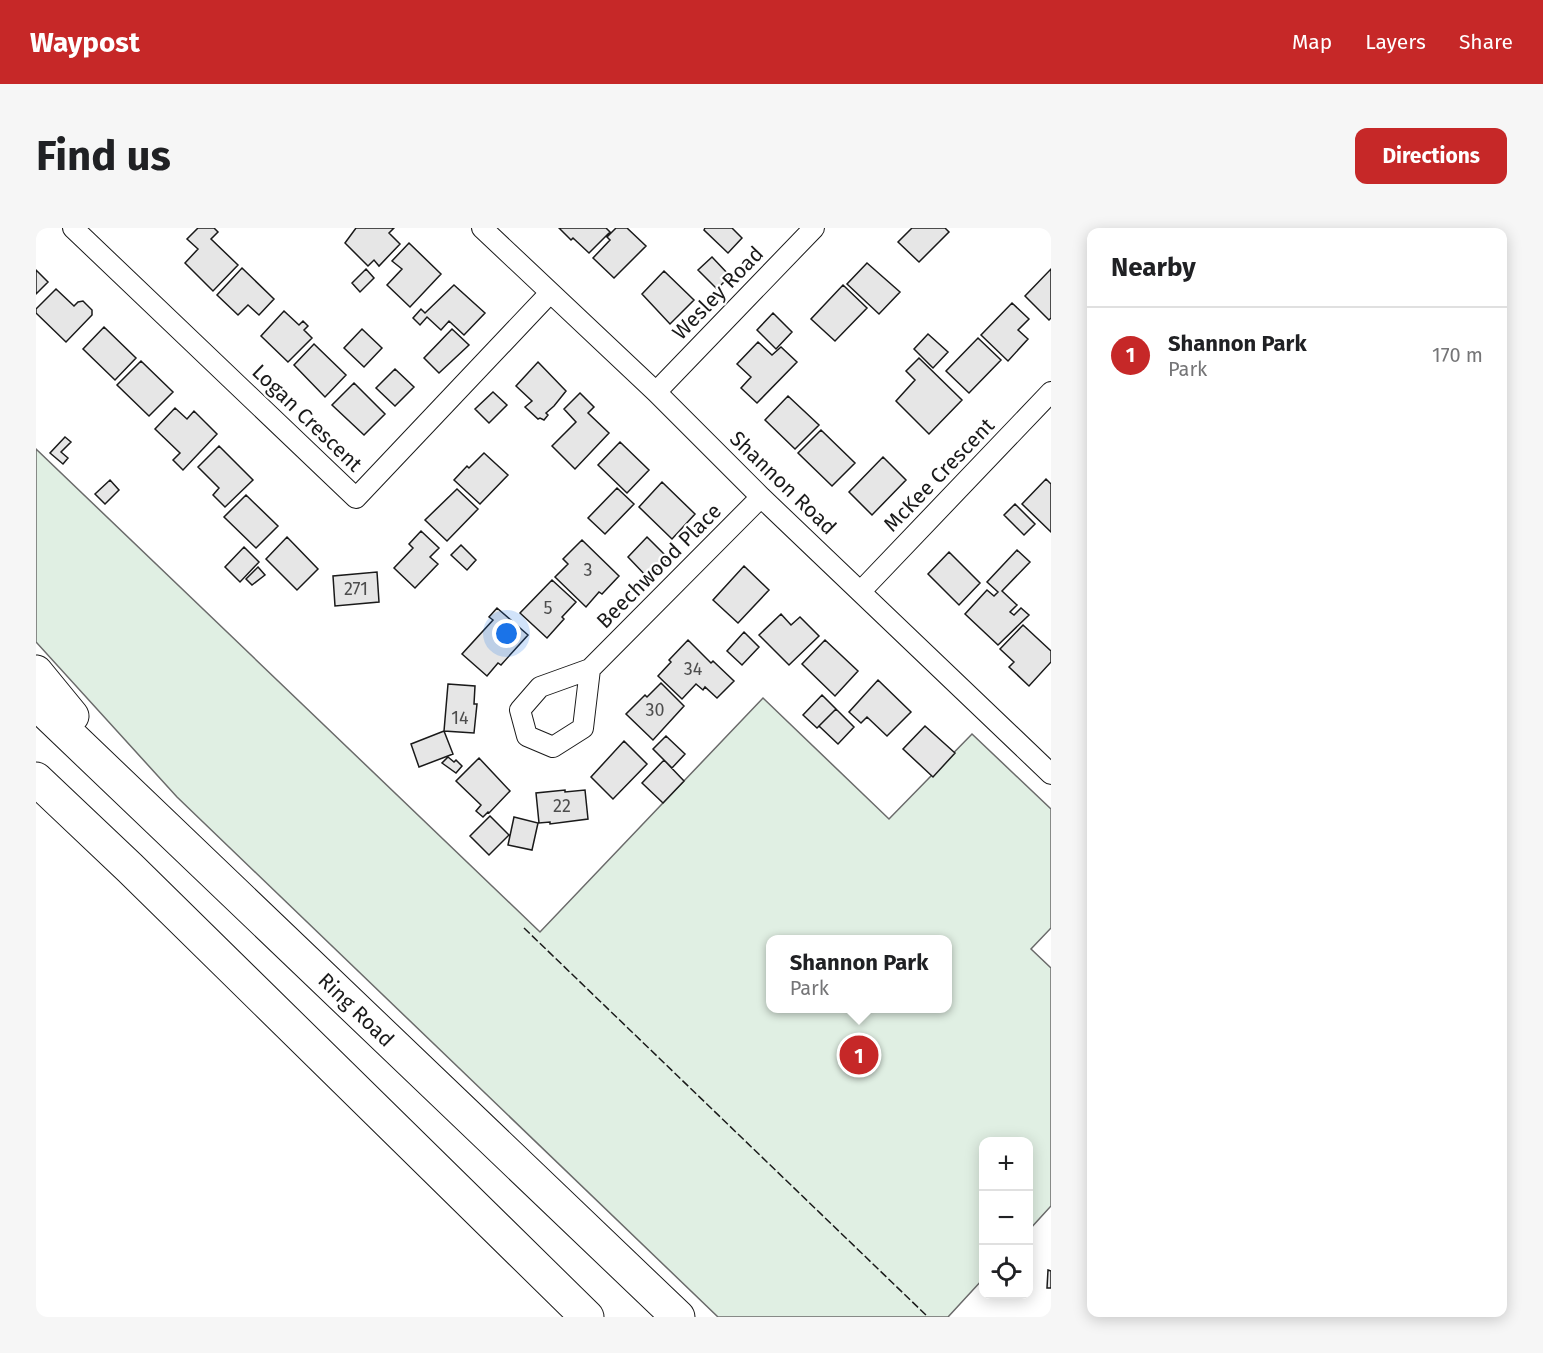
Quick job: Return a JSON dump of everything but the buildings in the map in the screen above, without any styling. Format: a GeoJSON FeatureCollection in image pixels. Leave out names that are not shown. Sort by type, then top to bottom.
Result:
{"type":"FeatureCollection","features":[{"type":"Feature","properties":{"kind":"highway"},"geometry":{"type":"LineString","coordinates":[[36,672],[169,832]]}},
{"type":"Feature","properties":{"kind":"highway","name":"Ring Road"},"geometry":{"type":"LineString","coordinates":[[36,703],[678,1317]]}},
{"type":"Feature","properties":{"kind":"highway"},"geometry":{"type":"LineString","coordinates":[[36,778],[588,1317]]}},
{"type":"Feature","properties":{"kind":"highway"},"geometry":{"type":"LineString","coordinates":[[36,785],[130,868]]}},
{"type":"Feature","properties":{"kind":"street","name":"Logan Crescent"},"geometry":{"type":"LineString","coordinates":[[73,228],[356,498],[550,293]]}},
{"type":"Feature","properties":{"kind":"street","name":"Shannon Road"},"geometry":{"type":"LineString","coordinates":[[482,228],[656,392],[761,497],[1051,774]]}},
{"type":"Feature","properties":{"kind":"street","name":"Wesley Road"},"geometry":{"type":"LineString","coordinates":[[656,392],[814,228]]}},
{"type":"Feature","properties":{"kind":"street","name":"McKee Crescent"},"geometry":{"type":"LineString","coordinates":[[861,591],[1051,392]]}},
{"type":"Feature","properties":{"kind":"street","name":"Beechwood Place"},"geometry":{"type":"LineString","coordinates":[[590,669],[761,497]]}},
{"type":"Feature","properties":{"kind":"green space"},"geometry":{"type":"Polygon","coordinates":[[[36,449],[540,932],[763,698],[889,819],[972,734],[1051,809],[1051,928],[1031,949],[1051,968],[1051,1206],[1033,1226],[1033,1137],[979,1137],[979,1283],[948,1317],[718,1317],[177,797],[36,642],[36,449]]]}},
{"type":"Feature","properties":{"kind":"fence"},"geometry":{"type":"LineString","coordinates":[[524,928],[928,1317]]}},
{"type":"Feature","properties":{"kind":"place","name":"Shannon Park"},"geometry":{"type":"Point","coordinates":[859,1055]}}]}
